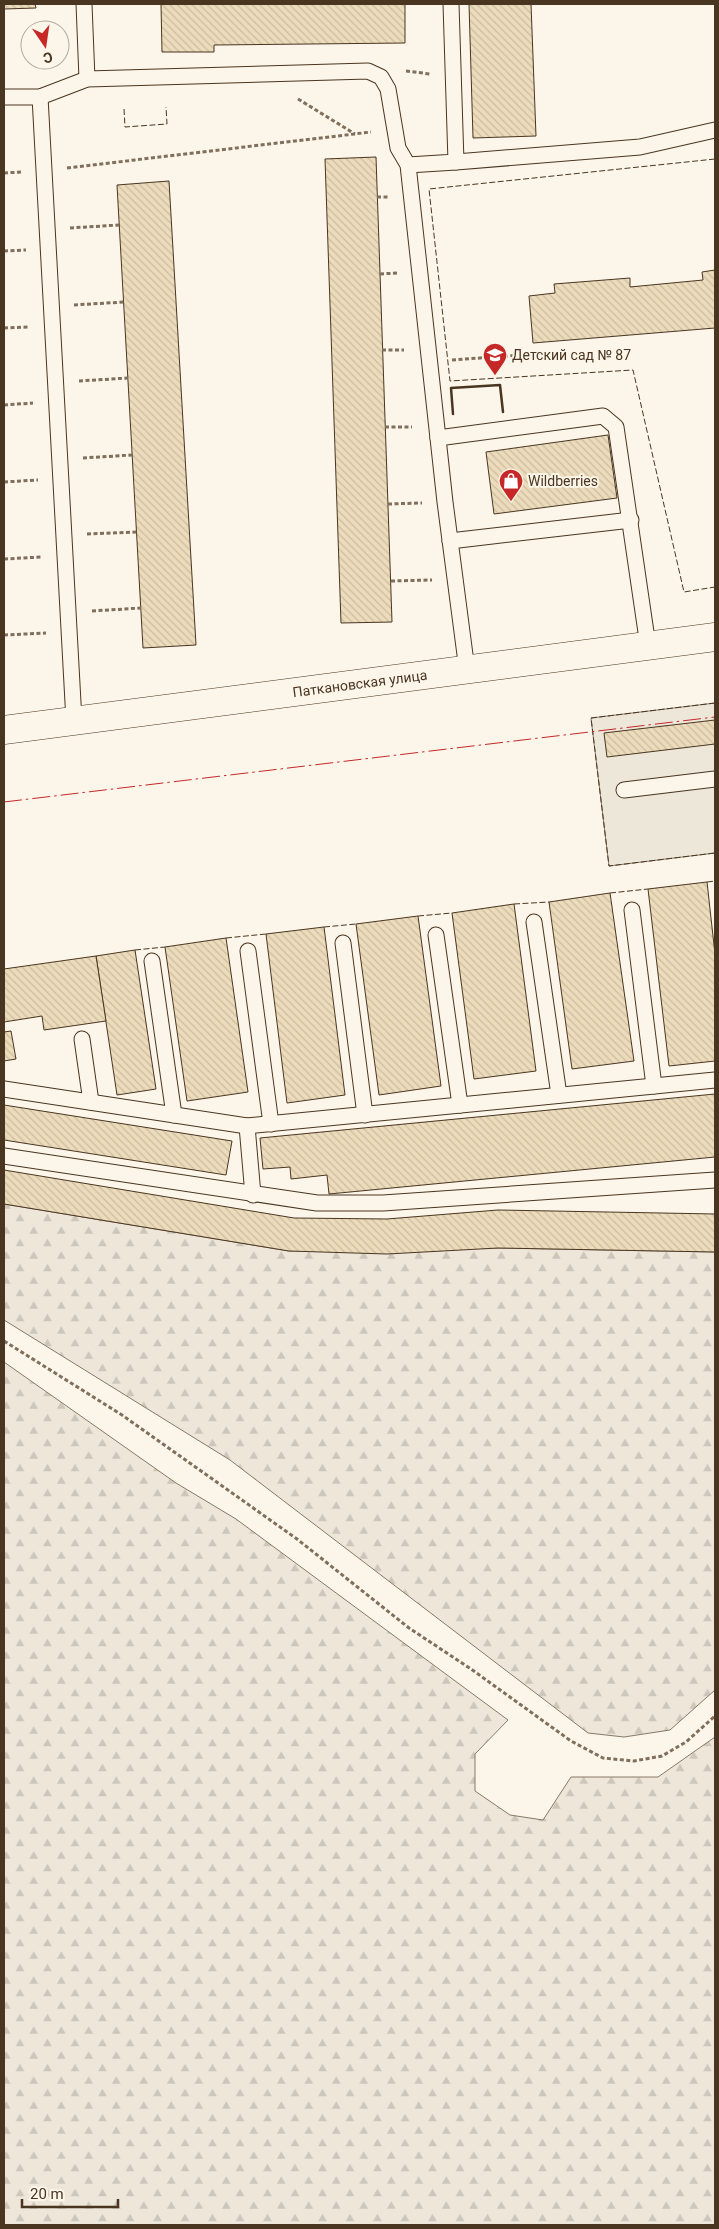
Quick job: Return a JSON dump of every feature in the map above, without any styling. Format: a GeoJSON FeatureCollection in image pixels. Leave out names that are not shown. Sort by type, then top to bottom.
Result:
{"type":"FeatureCollection","features":[{"type":"Feature","properties":{"kind":"street","name":"Паткановская улица"},"geometry":{"type":"LineString","coordinates":[[4,730],[715,637]]}},
{"type":"Feature","properties":{"kind":"lane"},"geometry":{"type":"LineString","coordinates":[[84,4],[87,79]]}},
{"type":"Feature","properties":{"kind":"lane"},"geometry":{"type":"LineString","coordinates":[[451,4],[456,162]]}},
{"type":"Feature","properties":{"kind":"lane"},"geometry":{"type":"LineString","coordinates":[[4,97],[40,97],[87,79],[368,71],[381,77],[388,89],[398,148],[408,165],[445,502],[467,670]]}},
{"type":"Feature","properties":{"kind":"lane"},"geometry":{"type":"LineString","coordinates":[[40,97],[74,720]]}},
{"type":"Feature","properties":{"kind":"lane"},"geometry":{"type":"LineString","coordinates":[[408,165],[640,147],[715,130]]}},
{"type":"Feature","properties":{"kind":"lane"},"geometry":{"type":"LineString","coordinates":[[438,438],[603,416],[616,427],[648,646]]}},
{"type":"Feature","properties":{"kind":"lane"},"geometry":{"type":"LineString","coordinates":[[450,541],[631,520]]}},
{"type":"Feature","properties":{"kind":"lane"},"geometry":{"type":"LineString","coordinates":[[624,790],[715,779]]}},
{"type":"Feature","properties":{"kind":"lane"},"geometry":{"type":"LineString","coordinates":[[632,910],[654,1086]]}},
{"type":"Feature","properties":{"kind":"lane"},"geometry":{"type":"LineString","coordinates":[[534,922],[559,1095]]}},
{"type":"Feature","properties":{"kind":"lane"},"geometry":{"type":"LineString","coordinates":[[436,935],[460,1105]]}},
{"type":"Feature","properties":{"kind":"lane"},"geometry":{"type":"LineString","coordinates":[[343,943],[365,1115]]}},
{"type":"Feature","properties":{"kind":"lane"},"geometry":{"type":"LineString","coordinates":[[248,951],[271,1124]]}},
{"type":"Feature","properties":{"kind":"lane"},"geometry":{"type":"LineString","coordinates":[[152,961],[174,1115]]}},
{"type":"Feature","properties":{"kind":"lane"},"geometry":{"type":"LineString","coordinates":[[82,1039],[91,1102]]}},
{"type":"Feature","properties":{"kind":"lane"},"geometry":{"type":"LineString","coordinates":[[4,1089],[247,1126],[715,1080]]}},
{"type":"Feature","properties":{"kind":"lane"},"geometry":{"type":"LineString","coordinates":[[247,1126],[253,1195]]}},
{"type":"Feature","properties":{"kind":"lane"},"geometry":{"type":"LineString","coordinates":[[4,1156],[253,1195],[317,1203],[383,1203],[715,1180]]}},
{"type":"Feature","properties":{"kind":"path"},"geometry":{"type":"LineString","coordinates":[[368,71],[402,71],[453,77]]}},
{"type":"Feature","properties":{"kind":"path"},"geometry":{"type":"LineString","coordinates":[[259,74],[355,134]]}},
{"type":"Feature","properties":{"kind":"path"},"geometry":{"type":"LineString","coordinates":[[4,173],[395,130]]}},
{"type":"Feature","properties":{"kind":"path"},"geometry":{"type":"LineString","coordinates":[[48,230],[119,225]]}},
{"type":"Feature","properties":{"kind":"path"},"geometry":{"type":"LineString","coordinates":[[52,306],[124,302]]}},
{"type":"Feature","properties":{"kind":"path"},"geometry":{"type":"LineString","coordinates":[[429,362],[522,355]]}},
{"type":"Feature","properties":{"kind":"path"},"geometry":{"type":"LineString","coordinates":[[56,383],[128,378]]}},
{"type":"Feature","properties":{"kind":"path"},"geometry":{"type":"LineString","coordinates":[[60,459],[132,455]]}},
{"type":"Feature","properties":{"kind":"path"},"geometry":{"type":"LineString","coordinates":[[4,482],[61,478]]}},
{"type":"Feature","properties":{"kind":"path"},"geometry":{"type":"LineString","coordinates":[[388,504],[445,502]]}},
{"type":"Feature","properties":{"kind":"path"},"geometry":{"type":"LineString","coordinates":[[64,536],[137,532]]}},
{"type":"Feature","properties":{"kind":"path"},"geometry":{"type":"LineString","coordinates":[[4,559],[65,555]]}},
{"type":"Feature","properties":{"kind":"path"},"geometry":{"type":"LineString","coordinates":[[391,581],[455,579]]}},
{"type":"Feature","properties":{"kind":"path"},"geometry":{"type":"LineString","coordinates":[[68,612],[141,608]]}},
{"type":"Feature","properties":{"kind":"path"},"geometry":{"type":"LineString","coordinates":[[4,635],[70,632]]}},
{"type":"Feature","properties":{"kind":"path"},"geometry":{"type":"LineString","coordinates":[[4,1341],[122,1415],[297,1539],[409,1628],[471,1669],[571,1741],[603,1758],[634,1761],[662,1756],[686,1742],[715,1716]]}},
{"type":"Feature","properties":{"kind":"green space"},"geometry":{"type":"Polygon","coordinates":[[[4,1204],[289,1251],[498,1248],[715,1252],[715,1690],[670,1730],[624,1737],[588,1733],[230,1460],[4,1320],[4,1204]]]}},
{"type":"Feature","properties":{"kind":"green space"},"geometry":{"type":"Polygon","coordinates":[[[4,1362],[176,1483],[236,1519],[508,1720],[475,1754],[475,1791],[510,1815],[543,1820],[571,1777],[658,1777],[715,1737],[715,2225],[4,2225],[4,1362]]]}},
{"type":"Feature","properties":{"kind":"shaded area"},"geometry":{"type":"Polygon","coordinates":[[[715,703],[715,853],[609,866],[591,718],[715,703]]]}},
{"type":"Feature","properties":{"kind":"building"},"geometry":{"type":"Polygon","coordinates":[[[4,4],[35,4],[36,8],[4,9],[4,4]]]}},
{"type":"Feature","properties":{"kind":"building"},"geometry":{"type":"Polygon","coordinates":[[[161,4],[405,4],[405,43],[214,45],[214,52],[162,52],[161,4]]]}},
{"type":"Feature","properties":{"kind":"building"},"geometry":{"type":"Polygon","coordinates":[[[469,4],[531,4],[536,136],[473,138],[469,4]]]}},
{"type":"Feature","properties":{"kind":"building"},"geometry":{"type":"Polygon","coordinates":[[[376,157],[392,622],[341,623],[325,159],[376,157]]]}},
{"type":"Feature","properties":{"kind":"building"},"geometry":{"type":"Polygon","coordinates":[[[169,181],[196,645],[143,648],[117,185],[169,181]]]}},
{"type":"Feature","properties":{"kind":"building"},"geometry":{"type":"Polygon","coordinates":[[[715,270],[715,328],[533,343],[529,296],[555,293],[554,284],[630,278],[630,287],[703,280],[702,272],[715,270]]]}},
{"type":"Feature","properties":{"kind":"building"},"geometry":{"type":"Polygon","coordinates":[[[608,435],[617,498],[494,514],[486,452],[608,435]]]}},
{"type":"Feature","properties":{"kind":"building"},"geometry":{"type":"Polygon","coordinates":[[[715,720],[715,744],[607,757],[604,733],[715,720]]]}},
{"type":"Feature","properties":{"kind":"building"},"geometry":{"type":"Polygon","coordinates":[[[707,882],[715,954],[715,1061],[669,1066],[648,889],[707,882]]]}},
{"type":"Feature","properties":{"kind":"building"},"geometry":{"type":"Polygon","coordinates":[[[610,893],[634,1061],[572,1069],[549,902],[610,893]]]}},
{"type":"Feature","properties":{"kind":"building"},"geometry":{"type":"Polygon","coordinates":[[[514,904],[536,1071],[474,1079],[452,913],[514,904]]]}},
{"type":"Feature","properties":{"kind":"building"},"geometry":{"type":"Polygon","coordinates":[[[418,916],[441,1086],[379,1095],[356,924],[418,916]]]}},
{"type":"Feature","properties":{"kind":"building"},"geometry":{"type":"Polygon","coordinates":[[[324,927],[345,1095],[287,1103],[266,934],[324,927]]]}},
{"type":"Feature","properties":{"kind":"building"},"geometry":{"type":"Polygon","coordinates":[[[226,938],[248,1092],[187,1101],[165,947],[226,938]]]}},
{"type":"Feature","properties":{"kind":"building"},"geometry":{"type":"Polygon","coordinates":[[[135,950],[156,1089],[117,1095],[96,956],[135,950]]]}},
{"type":"Feature","properties":{"kind":"building"},"geometry":{"type":"Polygon","coordinates":[[[96,956],[106,1021],[44,1030],[42,1016],[4,1022],[4,969],[96,956]]]}},
{"type":"Feature","properties":{"kind":"building"},"geometry":{"type":"Polygon","coordinates":[[[11,1031],[16,1059],[4,1061],[4,1032],[11,1031]]]}},
{"type":"Feature","properties":{"kind":"building"},"geometry":{"type":"Polygon","coordinates":[[[715,1094],[715,1157],[329,1194],[327,1175],[291,1179],[290,1167],[263,1169],[260,1138],[715,1094]]]}},
{"type":"Feature","properties":{"kind":"building"},"geometry":{"type":"Polygon","coordinates":[[[4,1105],[232,1141],[226,1175],[4,1140],[4,1105]]]}},
{"type":"Feature","properties":{"kind":"building"},"geometry":{"type":"Polygon","coordinates":[[[4,1170],[294,1218],[387,1219],[498,1210],[715,1214],[715,1252],[498,1248],[387,1254],[289,1251],[4,1204],[4,1170]]]}},
{"type":"Feature","properties":{"kind":"fence"},"geometry":{"type":"LineString","coordinates":[[124,109],[125,127],[167,124],[166,107]]}},
{"type":"Feature","properties":{"kind":"fence"},"geometry":{"type":"LineString","coordinates":[[715,159],[429,189],[450,381],[633,370],[684,592],[715,587]]}},
{"type":"Feature","properties":{"kind":"fence"},"geometry":{"type":"LineString","coordinates":[[715,703],[591,718],[609,866],[715,853]]}},
{"type":"Feature","properties":{"kind":"fence"},"geometry":{"type":"LineString","coordinates":[[707,882],[715,881]]}},
{"type":"Feature","properties":{"kind":"fence"},"geometry":{"type":"LineString","coordinates":[[610,893],[648,889]]}},
{"type":"Feature","properties":{"kind":"fence"},"geometry":{"type":"LineString","coordinates":[[514,904],[549,902]]}},
{"type":"Feature","properties":{"kind":"fence"},"geometry":{"type":"LineString","coordinates":[[418,916],[452,913]]}},
{"type":"Feature","properties":{"kind":"fence"},"geometry":{"type":"LineString","coordinates":[[324,927],[356,924]]}},
{"type":"Feature","properties":{"kind":"fence"},"geometry":{"type":"LineString","coordinates":[[226,938],[266,934]]}},
{"type":"Feature","properties":{"kind":"fence"},"geometry":{"type":"LineString","coordinates":[[135,950],[165,947]]}},
{"type":"Feature","properties":{"kind":"wall"},"geometry":{"type":"LineString","coordinates":[[453,414],[451,388],[500,385],[503,412]]}},
{"type":"Feature","properties":{"kind":"power"},"geometry":{"type":"LineString","coordinates":[[4,802],[715,717]]}},
{"type":"Feature","properties":{"kind":"place","name":"Детский сад № 87"},"geometry":{"type":"Point","coordinates":[495,376]}},
{"type":"Feature","properties":{"kind":"place","name":"Wildberries"},"geometry":{"type":"Point","coordinates":[511,502]}}]}
